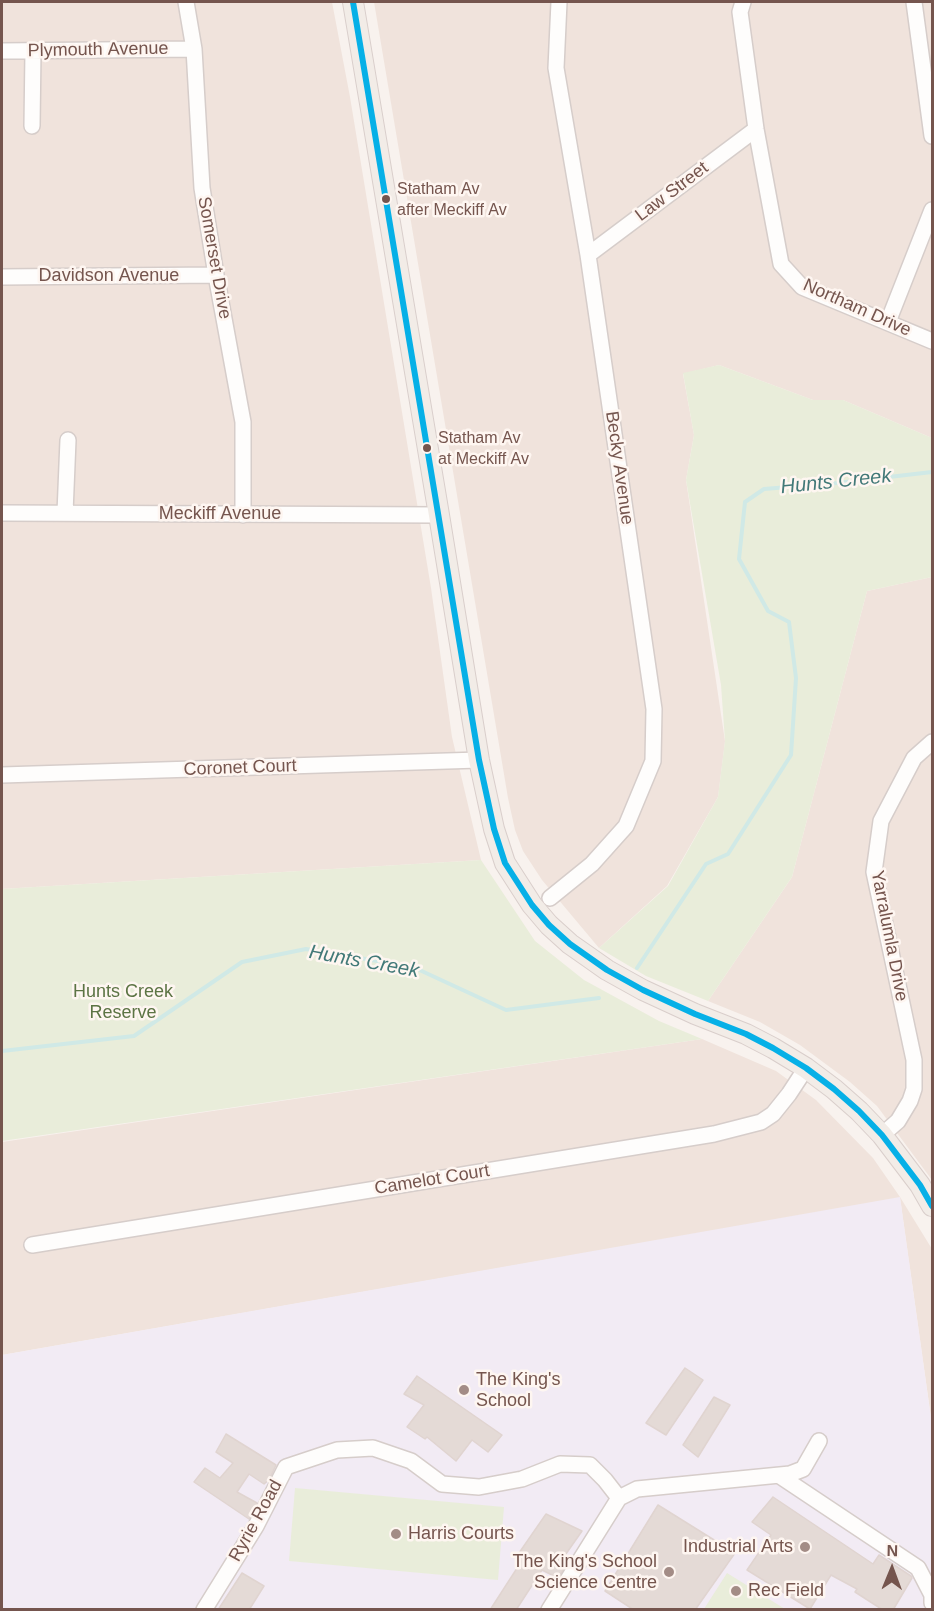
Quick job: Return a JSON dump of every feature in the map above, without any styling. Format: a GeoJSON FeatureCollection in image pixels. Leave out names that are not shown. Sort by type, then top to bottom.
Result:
{"type":"FeatureCollection","features":[{"type":"Feature","properties":{"kind":"main road"},"geometry":{"type":"LineString","coordinates":[[353,2],[479,760],[494,829],[505,863],[532,905],[549,925],[570,944],[607,970],[669,1002],[746,1034],[806,1068],[834,1089],[859,1110],[882,1135],[933,1206]]}},
{"type":"Feature","properties":{"kind":"street","name":"Somerset Drive"},"geometry":{"type":"LineString","coordinates":[[186,2],[194,49],[202,188],[243,422],[243,514]]}},
{"type":"Feature","properties":{"kind":"street","name":"Becky Avenue"},"geometry":{"type":"LineString","coordinates":[[550,898],[592,864],[626,826],[653,761],[654,709],[588,255],[556,68],[559,2]]}},
{"type":"Feature","properties":{"kind":"street","name":"Northam Drive"},"geometry":{"type":"LineString","coordinates":[[743,2],[740,12],[756,129],[781,264],[802,287],[933,341]]}},
{"type":"Feature","properties":{"kind":"street"},"geometry":{"type":"LineString","coordinates":[[914,2],[933,136]]}},
{"type":"Feature","properties":{"kind":"street","name":"Plymouth Avenue"},"geometry":{"type":"LineString","coordinates":[[2,51],[194,49]]}},
{"type":"Feature","properties":{"kind":"street"},"geometry":{"type":"LineString","coordinates":[[32,126],[33,51]]}},
{"type":"Feature","properties":{"kind":"street","name":"Law Street"},"geometry":{"type":"LineString","coordinates":[[588,255],[756,129]]}},
{"type":"Feature","properties":{"kind":"street"},"geometry":{"type":"LineString","coordinates":[[888,322],[933,210]]}},
{"type":"Feature","properties":{"kind":"street","name":"Davidson Avenue"},"geometry":{"type":"LineString","coordinates":[[2,277],[216,275]]}},
{"type":"Feature","properties":{"kind":"street"},"geometry":{"type":"LineString","coordinates":[[65,513],[68,440]]}},
{"type":"Feature","properties":{"kind":"street","name":"Meckiff Avenue"},"geometry":{"type":"LineString","coordinates":[[2,513],[440,515]]}},
{"type":"Feature","properties":{"kind":"street","name":"Yarralumla Drive"},"geometry":{"type":"LineString","coordinates":[[882,1135],[898,1121],[910,1101],[914,1089],[914,1060],[874,872],[881,822],[914,758],[933,742]]}},
{"type":"Feature","properties":{"kind":"street","name":"Coronet Court"},"geometry":{"type":"LineString","coordinates":[[2,775],[479,760]]}},
{"type":"Feature","properties":{"kind":"street","name":"Camelot Court"},"geometry":{"type":"LineString","coordinates":[[32,1245],[714,1134],[761,1122],[773,1114],[806,1068]]}},
{"type":"Feature","properties":{"kind":"street"},"geometry":{"type":"LineString","coordinates":[[549,1610],[619,1498],[637,1489],[790,1474],[803,1469],[819,1440]]}},
{"type":"Feature","properties":{"kind":"street","name":"Ryrie Road"},"geometry":{"type":"LineString","coordinates":[[204,1610],[256,1526],[286,1467],[338,1450],[373,1448],[411,1461],[442,1484],[479,1487],[522,1479],[560,1464],[590,1465],[619,1498]]}},
{"type":"Feature","properties":{"kind":"street"},"geometry":{"type":"LineString","coordinates":[[780,1476],[918,1568],[932,1595],[933,1603]]}},
{"type":"Feature","properties":{"kind":"shaded area"},"geometry":{"type":"Polygon","coordinates":[[[2,2],[332,2],[350,97],[431,588],[452,737],[481,860],[2,889],[2,2]]]}},
{"type":"Feature","properties":{"kind":"shaded area"},"geometry":{"type":"Polygon","coordinates":[[[374,2],[932,2],[932,438],[843,400],[813,400],[719,365],[683,374],[694,435],[686,480],[725,741],[718,797],[667,886],[599,948],[542,880],[523,851],[515,830],[374,2]]]}},
{"type":"Feature","properties":{"kind":"shaded area"},"geometry":{"type":"Polygon","coordinates":[[[932,577],[932,1180],[877,1106],[850,1082],[800,1045],[760,1022],[708,1001],[792,877],[867,591],[932,577]]]}},
{"type":"Feature","properties":{"kind":"shaded area"},"geometry":{"type":"Polygon","coordinates":[[[702,1039],[776,1071],[816,1100],[873,1158],[900,1197],[932,1249],[932,1425],[900,1198],[2,1355],[2,1142],[702,1039]]]}},
{"type":"Feature","properties":{"kind":"shaded area","name":"The King's School"},"geometry":{"type":"Polygon","coordinates":[[[900,1197],[932,1425],[932,1609],[2,1610],[2,1355],[900,1197]]]}},
{"type":"Feature","properties":{"kind":"green space"},"geometry":{"type":"Polygon","coordinates":[[[719,365],[813,400],[843,400],[932,438],[932,577],[867,591],[792,877],[708,1001],[646,976],[599,948],[668,886],[718,797],[725,741],[721,685],[686,480],[694,435],[683,373],[719,365]]]}},
{"type":"Feature","properties":{"kind":"green space","name":"Hunts Creek Reserve"},"geometry":{"type":"Polygon","coordinates":[[[481,860],[535,941],[584,980],[659,1021],[702,1039],[2,1141],[2,889],[481,860]]]}},
{"type":"Feature","properties":{"kind":"green space","name":"Harris Courts"},"geometry":{"type":"Polygon","coordinates":[[[295,1488],[504,1507],[498,1580],[289,1561],[295,1488]]]}},
{"type":"Feature","properties":{"kind":"green space","name":"Rec Field"},"geometry":{"type":"Polygon","coordinates":[[[727,1573],[785,1609],[704,1609],[727,1573]]]}},
{"type":"Feature","properties":{"kind":"building"},"geometry":{"type":"Polygon","coordinates":[[[685,1368],[703,1380],[666,1435],[646,1423],[685,1368]]]}},
{"type":"Feature","properties":{"kind":"building"},"geometry":{"type":"Polygon","coordinates":[[[417,1376],[502,1435],[488,1452],[472,1440],[456,1461],[427,1437],[425,1439],[407,1427],[424,1405],[404,1394],[417,1376]]]}},
{"type":"Feature","properties":{"kind":"building"},"geometry":{"type":"Polygon","coordinates":[[[714,1397],[730,1405],[698,1457],[683,1445],[714,1397]]]}},
{"type":"Feature","properties":{"kind":"building"},"geometry":{"type":"Polygon","coordinates":[[[226,1434],[276,1465],[269,1480],[264,1484],[249,1474],[237,1492],[257,1503],[249,1519],[194,1482],[205,1468],[220,1478],[233,1463],[216,1452],[226,1434]]]}},
{"type":"Feature","properties":{"kind":"building","name":"Industrial Arts"},"geometry":{"type":"Polygon","coordinates":[[[773,1497],[873,1564],[879,1555],[911,1576],[912,1578],[893,1610],[883,1610],[855,1592],[857,1589],[831,1575],[810,1609],[747,1570],[771,1535],[752,1522],[773,1497]]]}},
{"type":"Feature","properties":{"kind":"building","name":"The King's School Science Centre"},"geometry":{"type":"Polygon","coordinates":[[[658,1505],[735,1553],[695,1610],[634,1610],[605,1591],[658,1505]]]}},
{"type":"Feature","properties":{"kind":"building"},"geometry":{"type":"Polygon","coordinates":[[[546,1514],[582,1531],[561,1561],[567,1564],[558,1578],[542,1570],[516,1610],[490,1610],[521,1562],[519,1553],[546,1514]]]}},
{"type":"Feature","properties":{"kind":"building"},"geometry":{"type":"Polygon","coordinates":[[[242,1573],[264,1586],[249,1610],[218,1610],[242,1573]]]}},
{"type":"Feature","properties":{"kind":"waterway","name":"Hunts Creek"},"geometry":{"type":"LineString","coordinates":[[637,968],[706,864],[728,854],[791,755],[796,678],[789,622],[768,611],[739,559],[745,502],[764,489],[932,472]]}},
{"type":"Feature","properties":{"kind":"waterway","name":"Hunts Creek"},"geometry":{"type":"LineString","coordinates":[[2,1051],[134,1036],[242,962],[306,949],[413,967],[506,1010],[599,998]]}},
{"type":"Feature","properties":{"kind":"transit line"},"geometry":{"type":"LineString","coordinates":[[353,2],[479,760],[494,829],[505,863],[532,905],[549,925],[570,944],[607,970],[643,990],[773,1048],[806,1068],[834,1089],[882,1135],[920,1185],[932,1206]]}},
{"type":"Feature","properties":{"kind":"place","name":"Statham Av after Meckiff Av"},"geometry":{"type":"Point","coordinates":[386,199]}},
{"type":"Feature","properties":{"kind":"place","name":"Statham Av at Meckiff Av"},"geometry":{"type":"Point","coordinates":[427,448]}},
{"type":"Feature","properties":{"kind":"place","name":"The King's School"},"geometry":{"type":"Point","coordinates":[464,1390]}},
{"type":"Feature","properties":{"kind":"place","name":"Harris Courts"},"geometry":{"type":"Point","coordinates":[396,1534]}},
{"type":"Feature","properties":{"kind":"place","name":"Industrial Arts"},"geometry":{"type":"Point","coordinates":[805,1547]}},
{"type":"Feature","properties":{"kind":"place","name":"The King's School Science Centre"},"geometry":{"type":"Point","coordinates":[669,1572]}},
{"type":"Feature","properties":{"kind":"place","name":"Rec Field"},"geometry":{"type":"Point","coordinates":[736,1591]}}]}
